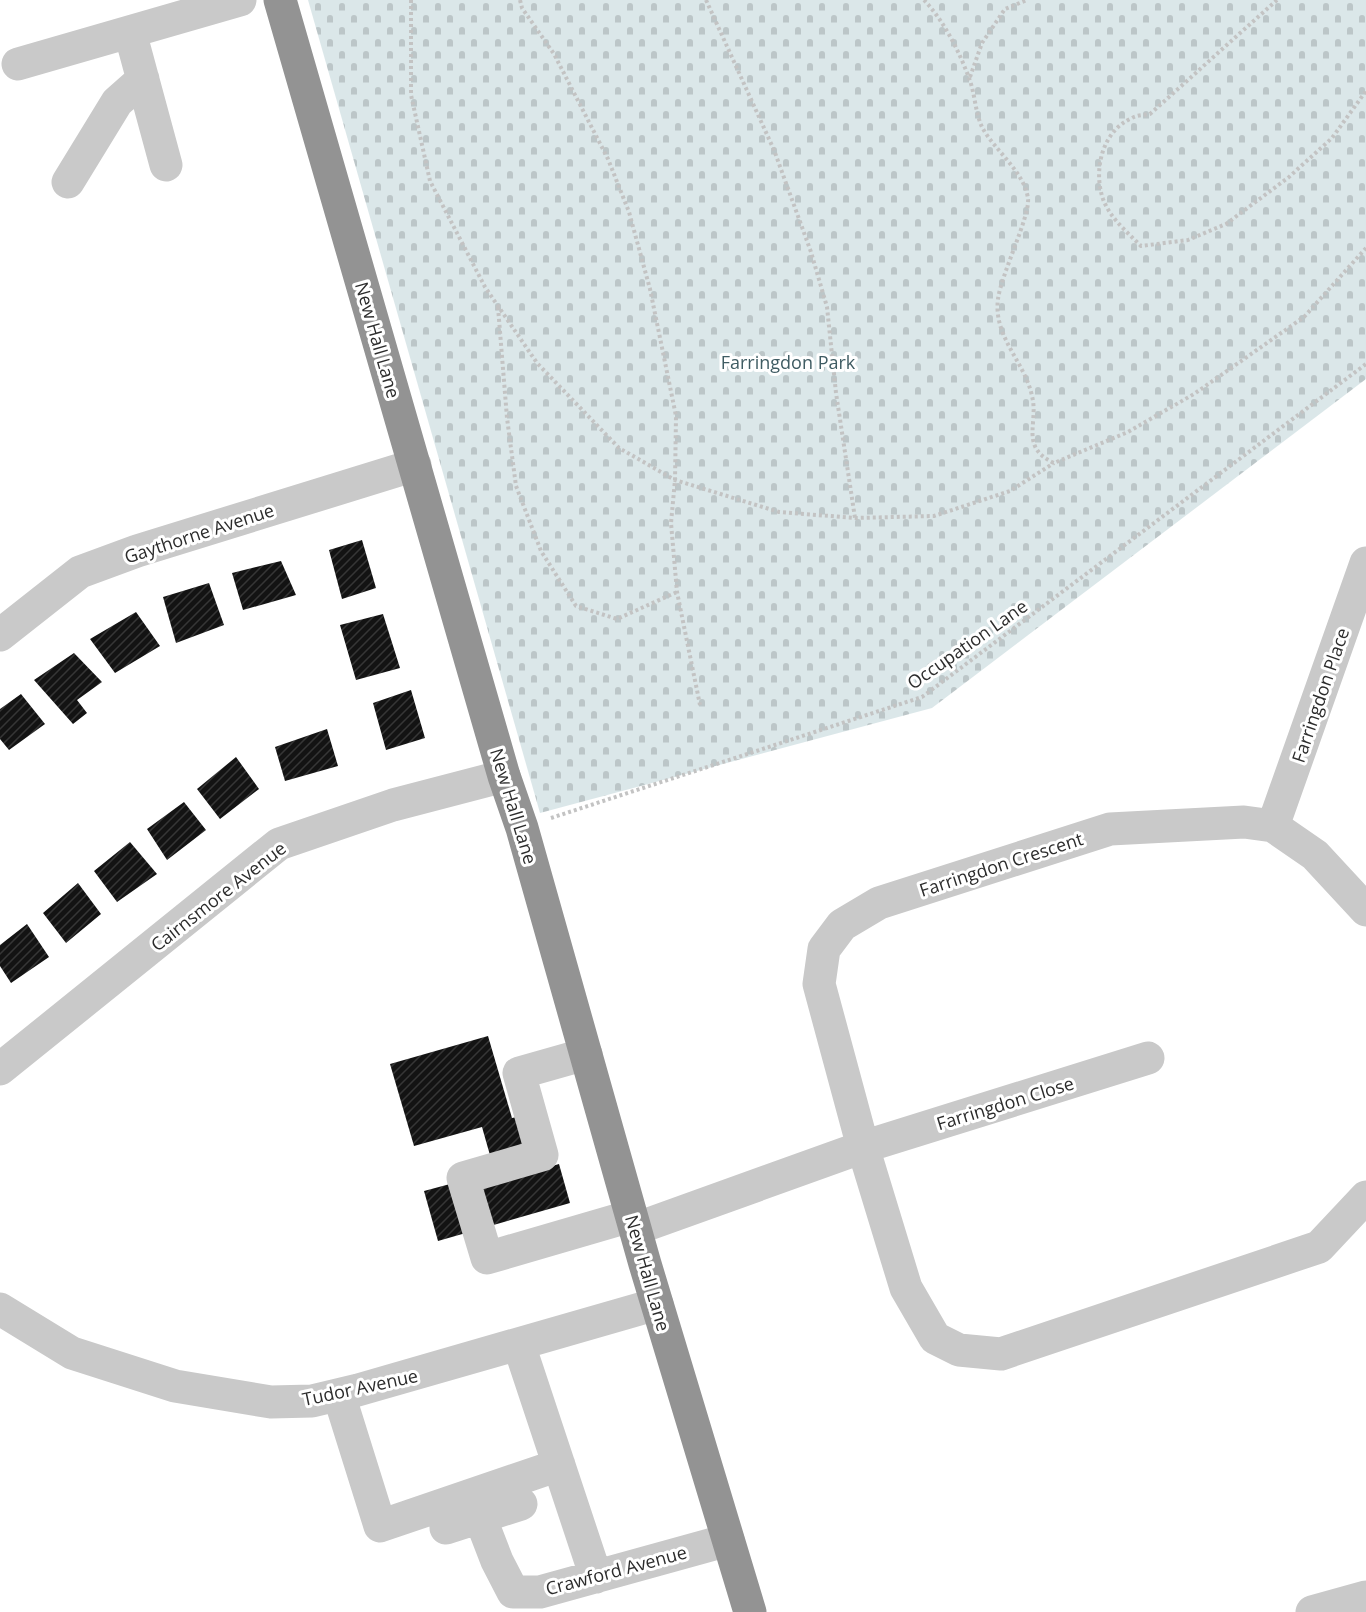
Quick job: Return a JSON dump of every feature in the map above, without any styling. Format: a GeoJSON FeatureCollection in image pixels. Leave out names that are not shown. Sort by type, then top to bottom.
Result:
{"type":"FeatureCollection","features":[{"type":"Feature","properties":{"kind":"highway","name":"New Hall Lane"},"geometry":{"type":"LineString","coordinates":[[279,0],[504,776],[522,828],[633,1222],[750,1612]]}},
{"type":"Feature","properties":{"kind":"street"},"geometry":{"type":"LineString","coordinates":[[18,64],[145,19],[240,0]]}},
{"type":"Feature","properties":{"kind":"street"},"geometry":{"type":"LineString","coordinates":[[145,19],[143,79],[166,165]]}},
{"type":"Feature","properties":{"kind":"street"},"geometry":{"type":"LineString","coordinates":[[68,182],[117,102],[143,79]]}},
{"type":"Feature","properties":{"kind":"street","name":"Gaythorne Avenue"},"geometry":{"type":"LineString","coordinates":[[0,635],[80,572],[137,551],[415,465]]}},
{"type":"Feature","properties":{"kind":"street","name":"Farringdon Place"},"geometry":{"type":"LineString","coordinates":[[1273,826],[1366,563]]}},
{"type":"Feature","properties":{"kind":"street","name":"Cairnsmore Avenue"},"geometry":{"type":"LineString","coordinates":[[0,1069],[279,844],[393,805],[504,776]]}},
{"type":"Feature","properties":{"kind":"street","name":"Farringdon Crescent"},"geometry":{"type":"LineString","coordinates":[[1366,910],[1315,855],[1273,826],[1244,822],[1110,830],[879,903],[842,925],[824,949],[819,984],[863,1147],[906,1288],[935,1338],[959,1350],[1001,1354],[1319,1247],[1366,1197]]}},
{"type":"Feature","properties":{"kind":"street"},"geometry":{"type":"LineString","coordinates":[[586,1054],[519,1073],[542,1155],[463,1178],[487,1258],[633,1222],[863,1147]]}},
{"type":"Feature","properties":{"kind":"street","name":"Farringdon Close"},"geometry":{"type":"LineString","coordinates":[[863,1147],[1148,1058]]}},
{"type":"Feature","properties":{"kind":"street","name":"Tudor Avenue"},"geometry":{"type":"LineString","coordinates":[[0,1309],[72,1353],[175,1386],[271,1402],[312,1401],[339,1395],[657,1304]]}},
{"type":"Feature","properties":{"kind":"street"},"geometry":{"type":"LineString","coordinates":[[519,1345],[596,1577]]}},
{"type":"Feature","properties":{"kind":"street"},"geometry":{"type":"LineString","coordinates":[[339,1395],[380,1526],[558,1465]]}},
{"type":"Feature","properties":{"kind":"street"},"geometry":{"type":"LineString","coordinates":[[446,1528],[520,1504]]}},
{"type":"Feature","properties":{"kind":"street","name":"Crawford Avenue"},"geometry":{"type":"LineString","coordinates":[[480,1517],[496,1561],[513,1592],[540,1592],[728,1540]]}},
{"type":"Feature","properties":{"kind":"street"},"geometry":{"type":"LineString","coordinates":[[1312,1612],[1366,1597]]}},
{"type":"Feature","properties":{"kind":"path"},"geometry":{"type":"LineString","coordinates":[[411,0],[411,95],[429,180],[485,287],[537,363],[619,448],[675,480],[779,512],[855,518],[934,516],[1010,491],[1054,463],[1128,432],[1194,393],[1304,317],[1366,248]]}},
{"type":"Feature","properties":{"kind":"path"},"geometry":{"type":"LineString","coordinates":[[520,0],[564,73],[608,159],[629,212],[650,289],[676,416],[675,480],[671,523],[677,592],[700,705]]}},
{"type":"Feature","properties":{"kind":"path"},"geometry":{"type":"LineString","coordinates":[[706,0],[774,150],[818,274],[827,307],[836,393],[855,518]]}},
{"type":"Feature","properties":{"kind":"path"},"geometry":{"type":"LineString","coordinates":[[924,0],[939,16],[970,78],[981,126],[1022,180],[1029,200],[998,300],[999,327],[1033,397],[1031,430],[1034,444],[1042,457],[1054,463]]}},
{"type":"Feature","properties":{"kind":"path"},"geometry":{"type":"LineString","coordinates":[[970,78],[982,43],[1005,9],[1027,0]]}},
{"type":"Feature","properties":{"kind":"path"},"geometry":{"type":"LineString","coordinates":[[1277,0],[1150,114],[1131,118],[1108,139],[1098,164],[1103,198],[1117,223],[1141,246],[1188,240],[1226,225],[1289,177],[1332,138],[1366,91]]}},
{"type":"Feature","properties":{"kind":"path"},"geometry":{"type":"LineString","coordinates":[[498,306],[507,418],[516,486],[541,551],[576,606],[617,619],[677,592]]}},
{"type":"Feature","properties":{"kind":"path","name":"Occupation Lane"},"geometry":{"type":"LineString","coordinates":[[522,828],[922,697],[1366,364]]}},
{"type":"Feature","properties":{"kind":"green space","name":"Farringdon Park"},"geometry":{"type":"Polygon","coordinates":[[[308,0],[1366,0],[1366,379],[932,708],[540,813],[308,0]]]}},
{"type":"Feature","properties":{"kind":"building"},"geometry":{"type":"Polygon","coordinates":[[[362,540],[376,588],[342,599],[329,550],[362,540]]]}},
{"type":"Feature","properties":{"kind":"building"},"geometry":{"type":"Polygon","coordinates":[[[281,561],[296,595],[243,610],[232,573],[281,561]]]}},
{"type":"Feature","properties":{"kind":"building"},"geometry":{"type":"Polygon","coordinates":[[[209,583],[224,625],[176,643],[163,597],[209,583]]]}},
{"type":"Feature","properties":{"kind":"building"},"geometry":{"type":"Polygon","coordinates":[[[136,612],[160,646],[115,673],[90,639],[136,612]]]}},
{"type":"Feature","properties":{"kind":"building"},"geometry":{"type":"Polygon","coordinates":[[[383,614],[400,668],[356,680],[340,625],[383,614]]]}},
{"type":"Feature","properties":{"kind":"building"},"geometry":{"type":"Polygon","coordinates":[[[74,653],[102,682],[77,700],[87,713],[73,724],[34,680],[74,653]]]}},
{"type":"Feature","properties":{"kind":"building"},"geometry":{"type":"Polygon","coordinates":[[[411,690],[425,738],[386,750],[373,703],[411,690]]]}},
{"type":"Feature","properties":{"kind":"building"},"geometry":{"type":"Polygon","coordinates":[[[21,694],[45,724],[9,750],[0,739],[0,709],[21,694]]]}},
{"type":"Feature","properties":{"kind":"building"},"geometry":{"type":"Polygon","coordinates":[[[327,729],[338,766],[285,781],[275,747],[327,729]]]}},
{"type":"Feature","properties":{"kind":"building"},"geometry":{"type":"Polygon","coordinates":[[[236,757],[259,789],[220,819],[197,789],[236,757]]]}},
{"type":"Feature","properties":{"kind":"building"},"geometry":{"type":"Polygon","coordinates":[[[184,802],[206,830],[167,860],[147,829],[184,802]]]}},
{"type":"Feature","properties":{"kind":"building"},"geometry":{"type":"Polygon","coordinates":[[[130,842],[157,874],[117,902],[94,871],[130,842]]]}},
{"type":"Feature","properties":{"kind":"building"},"geometry":{"type":"Polygon","coordinates":[[[78,883],[101,914],[66,943],[43,913],[78,883]]]}},
{"type":"Feature","properties":{"kind":"building"},"geometry":{"type":"Polygon","coordinates":[[[27,924],[49,957],[11,983],[0,966],[0,945],[27,924]]]}},
{"type":"Feature","properties":{"kind":"building"},"geometry":{"type":"Polygon","coordinates":[[[488,1036],[512,1118],[517,1117],[532,1172],[559,1164],[570,1203],[438,1241],[424,1191],[450,1184],[497,1180],[482,1127],[414,1146],[390,1064],[488,1036]]]}}]}
